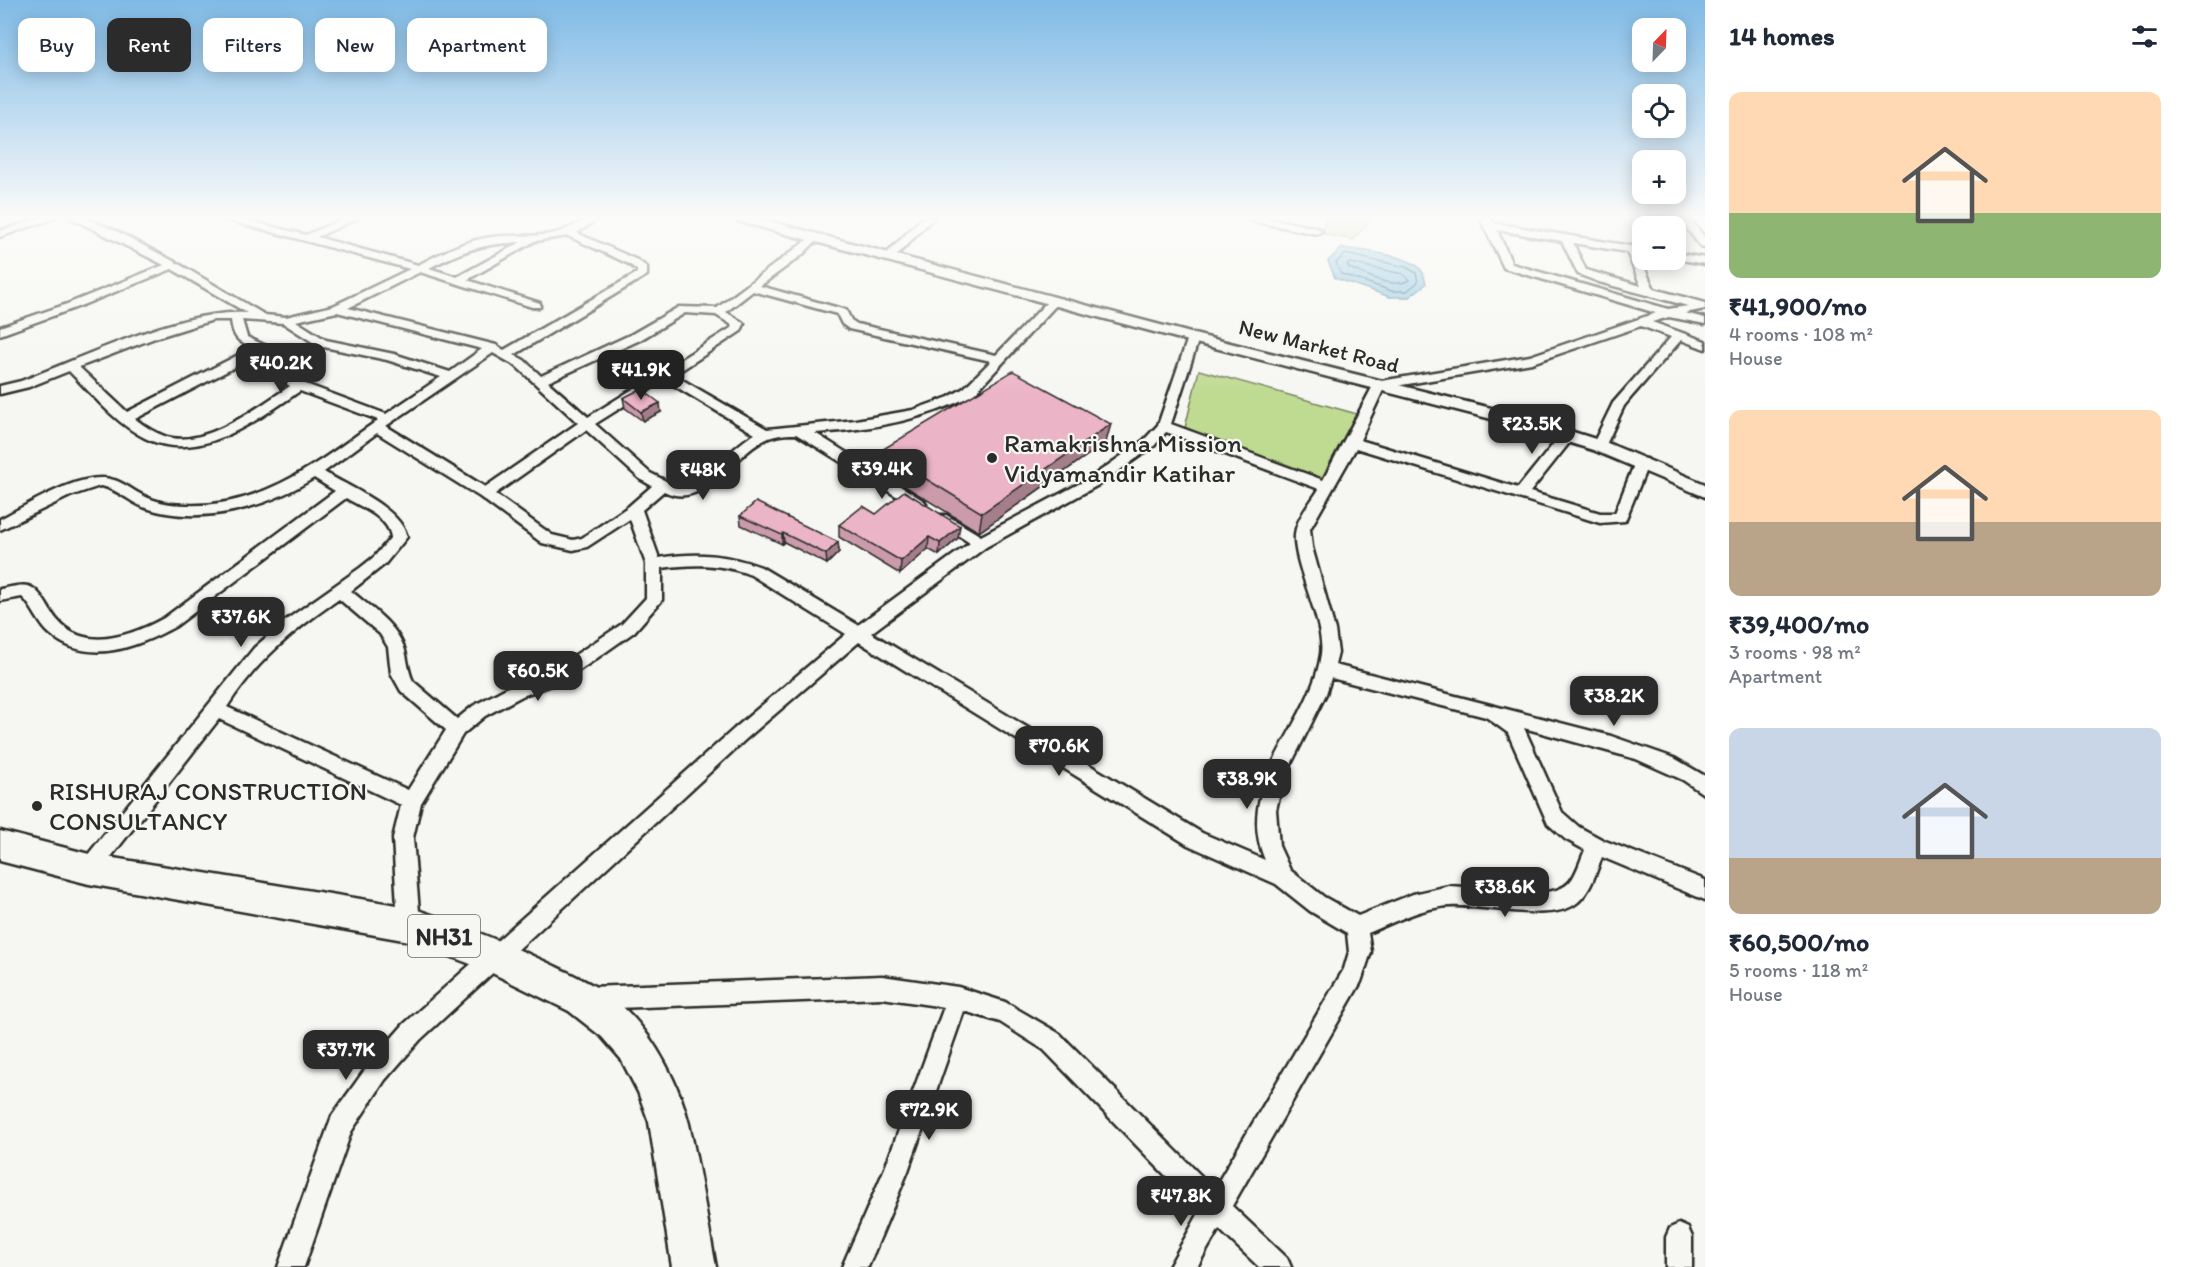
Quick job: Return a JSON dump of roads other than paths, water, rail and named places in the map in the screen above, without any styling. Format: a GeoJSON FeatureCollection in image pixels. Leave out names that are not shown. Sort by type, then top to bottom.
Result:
{"type":"FeatureCollection","features":[{"type":"Feature","properties":{"kind":"highway","name":"NH31"},"geometry":{"type":"LineString","coordinates":[[0,846],[89,869],[409,924],[451,938],[496,957],[582,998],[615,1024],[634,1046],[654,1082],[669,1122],[694,1267]]}},
{"type":"Feature","properties":{"kind":"street"},"geometry":{"type":"LineString","coordinates":[[0,331],[143,277]]}},
{"type":"Feature","properties":{"kind":"street"},"geometry":{"type":"LineString","coordinates":[[193,277],[262,318]]}},
{"type":"Feature","properties":{"kind":"street"},"geometry":{"type":"LineString","coordinates":[[0,390],[25,384],[186,324],[212,318],[236,316],[286,320],[337,309],[401,277]]}},
{"type":"Feature","properties":{"kind":"street"},"geometry":{"type":"LineString","coordinates":[[446,277],[536,304]]}},
{"type":"Feature","properties":{"kind":"street"},"geometry":{"type":"LineString","coordinates":[[457,281],[464,277]]}},
{"type":"Feature","properties":{"kind":"street"},"geometry":{"type":"LineString","coordinates":[[506,354],[638,277]]}},
{"type":"Feature","properties":{"kind":"street"},"geometry":{"type":"LineString","coordinates":[[720,312],[764,277]]}},
{"type":"Feature","properties":{"kind":"street","name":"New Market Road"},"geometry":{"type":"LineString","coordinates":[[964,277],[1568,435],[1642,462],[1705,491]]}},
{"type":"Feature","properties":{"kind":"street"},"geometry":{"type":"LineString","coordinates":[[1546,277],[1668,313],[1705,321]]}},
{"type":"Feature","properties":{"kind":"street"},"geometry":{"type":"LineString","coordinates":[[1595,277],[1705,306]]}},
{"type":"Feature","properties":{"kind":"street"},"geometry":{"type":"LineString","coordinates":[[1645,277],[1649,291]]}},
{"type":"Feature","properties":{"kind":"street"},"geometry":{"type":"LineString","coordinates":[[750,287],[842,312],[846,322],[853,327],[999,359]]}},
{"type":"Feature","properties":{"kind":"street"},"geometry":{"type":"LineString","coordinates":[[337,309],[492,348],[506,354],[540,381],[645,476],[676,492],[697,487],[748,444],[765,434],[933,410],[952,402],[969,391],[1054,301]]}},
{"type":"Feature","properties":{"kind":"street"},"geometry":{"type":"LineString","coordinates":[[1282,877],[1269,846],[1266,810],[1274,780],[1317,694],[1327,670],[1330,653],[1327,630],[1304,547],[1303,528],[1352,442],[1379,385],[1532,358],[1668,313],[1705,306]]}},
{"type":"Feature","properties":{"kind":"street"},"geometry":{"type":"LineString","coordinates":[[485,494],[587,423],[737,329],[738,324],[720,312],[684,309],[636,337],[540,381]]}},
{"type":"Feature","properties":{"kind":"street"},"geometry":{"type":"LineString","coordinates":[[236,316],[238,332],[242,339],[285,359],[286,365]]}},
{"type":"Feature","properties":{"kind":"street"},"geometry":{"type":"LineString","coordinates":[[286,320],[322,343],[390,357],[452,376]]}},
{"type":"Feature","properties":{"kind":"street"},"geometry":{"type":"LineString","coordinates":[[1640,322],[1705,345]]}},
{"type":"Feature","properties":{"kind":"street"},"geometry":{"type":"LineString","coordinates":[[1599,446],[1618,406],[1628,392],[1678,336]]}},
{"type":"Feature","properties":{"kind":"street"},"geometry":{"type":"LineString","coordinates":[[291,1267],[340,1125],[377,1072],[412,1032],[731,742],[859,633],[981,543],[1125,462],[1149,443],[1164,426],[1192,338]]}},
{"type":"Feature","properties":{"kind":"street"},"geometry":{"type":"LineString","coordinates":[[322,343],[286,365],[280,376],[383,423],[547,539],[573,545],[587,542],[634,509],[661,486]]}},
{"type":"Feature","properties":{"kind":"street"},"geometry":{"type":"LineString","coordinates":[[126,418],[262,348]]}},
{"type":"Feature","properties":{"kind":"street"},"geometry":{"type":"LineString","coordinates":[[0,525],[84,485],[100,481],[113,483],[121,491],[146,503],[179,509],[210,509],[275,494],[316,473],[383,423],[492,348]]}},
{"type":"Feature","properties":{"kind":"street"},"geometry":{"type":"LineString","coordinates":[[70,366],[126,418],[149,435],[171,442],[211,437],[234,428],[299,386]]}},
{"type":"Feature","properties":{"kind":"street"},"geometry":{"type":"LineString","coordinates":[[665,375],[765,434]]}},
{"type":"Feature","properties":{"kind":"street"},"geometry":{"type":"LineString","coordinates":[[1164,426],[1328,487]]}},
{"type":"Feature","properties":{"kind":"street"},"geometry":{"type":"LineString","coordinates":[[800,430],[981,543]]}},
{"type":"Feature","properties":{"kind":"street"},"geometry":{"type":"LineString","coordinates":[[1521,494],[1568,435]]}},
{"type":"Feature","properties":{"kind":"street"},"geometry":{"type":"LineString","coordinates":[[1352,442],[1600,518],[1620,518],[1642,462]]}},
{"type":"Feature","properties":{"kind":"street"},"geometry":{"type":"LineString","coordinates":[[89,869],[216,710],[232,683],[267,646],[290,625],[379,561],[395,546],[399,537],[396,527],[388,517],[316,473]]}},
{"type":"Feature","properties":{"kind":"street"},"geometry":{"type":"LineString","coordinates":[[0,595],[26,591],[35,597],[44,616],[56,630],[66,637],[82,643],[103,646],[125,643],[146,636],[170,622],[344,492]]}},
{"type":"Feature","properties":{"kind":"street"},"geometry":{"type":"LineString","coordinates":[[409,924],[403,838],[412,801],[457,729],[488,706],[516,691],[557,676],[628,628],[654,600],[654,564],[634,509]]}},
{"type":"Feature","properties":{"kind":"street"},"geometry":{"type":"LineString","coordinates":[[654,564],[715,558],[740,564],[756,571],[1196,839],[1282,877],[1317,904],[1357,927]]}},
{"type":"Feature","properties":{"kind":"street"},"geometry":{"type":"LineString","coordinates":[[339,590],[386,630],[396,647],[400,674],[407,686],[457,729]]}},
{"type":"Feature","properties":{"kind":"street"},"geometry":{"type":"LineString","coordinates":[[1327,670],[1491,711],[1639,753],[1670,764],[1705,787]]}},
{"type":"Feature","properties":{"kind":"street"},"geometry":{"type":"LineString","coordinates":[[216,710],[412,801]]}},
{"type":"Feature","properties":{"kind":"street"},"geometry":{"type":"LineString","coordinates":[[1491,711],[1515,728],[1555,818],[1572,833],[1596,846],[1705,890]]}},
{"type":"Feature","properties":{"kind":"street"},"geometry":{"type":"LineString","coordinates":[[1357,927],[1428,900],[1450,896],[1540,901],[1565,900],[1577,891],[1596,846]]}},
{"type":"Feature","properties":{"kind":"street"},"geometry":{"type":"LineString","coordinates":[[1182,1267],[1353,974],[1360,952],[1357,927]]}},
{"type":"Feature","properties":{"kind":"street"},"geometry":{"type":"LineString","coordinates":[[582,998],[882,987],[958,998],[1005,1014],[1052,1042],[1217,1210],[1278,1267]]}},
{"type":"Feature","properties":{"kind":"street"},"geometry":{"type":"LineString","coordinates":[[855,1267],[896,1171],[958,998]]}},
{"type":"Feature","properties":{"kind":"street"},"geometry":{"type":"LineString","coordinates":[[1679,1237],[1679,1267]]}},
{"type":"Feature","properties":{"kind":"water"},"geometry":{"type":"Polygon","coordinates":[[[1424,277],[1426,284],[1409,297],[1390,297],[1335,278],[1424,277]]]}},
{"type":"Feature","properties":{"kind":"place","name":"Ramakrishna Mission Vidyamandir Katihar"},"geometry":{"type":"Point","coordinates":[992,458]}},
{"type":"Feature","properties":{"kind":"place","name":"RISHURAJ CONSTRUCTION CONSULTANCY"},"geometry":{"type":"Point","coordinates":[37,806]}}]}
